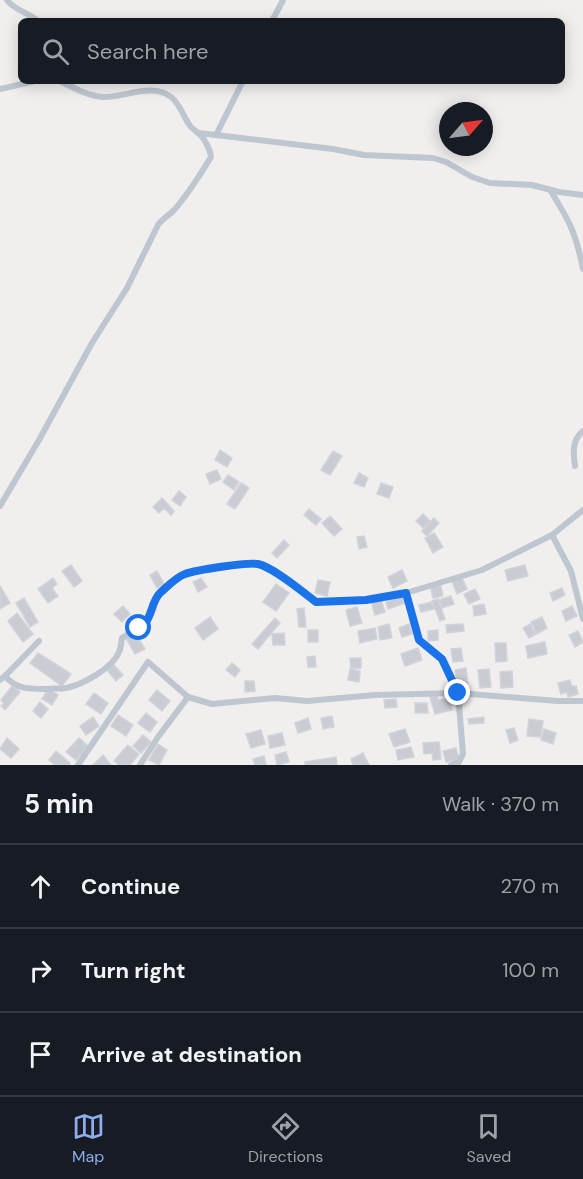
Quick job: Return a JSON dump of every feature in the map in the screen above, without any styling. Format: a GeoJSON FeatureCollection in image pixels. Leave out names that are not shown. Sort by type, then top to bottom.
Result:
{"type":"FeatureCollection","features":[{"type":"Feature","properties":{"kind":"street"},"geometry":{"type":"LineString","coordinates":[[7,0],[14,8],[34,18]]}},
{"type":"Feature","properties":{"kind":"street"},"geometry":{"type":"LineString","coordinates":[[274,18],[283,0]]}},
{"type":"Feature","properties":{"kind":"street"},"geometry":{"type":"LineString","coordinates":[[0,89],[22,84]]}},
{"type":"Feature","properties":{"kind":"street"},"geometry":{"type":"LineString","coordinates":[[0,506],[92,343],[127,288],[158,225],[174,210],[211,157],[199,133],[190,126],[177,102],[162,92],[148,91],[98,97],[66,84]]}},
{"type":"Feature","properties":{"kind":"street"},"geometry":{"type":"LineString","coordinates":[[216,135],[242,84]]}},
{"type":"Feature","properties":{"kind":"street"},"geometry":{"type":"LineString","coordinates":[[199,133],[333,149],[364,155],[433,158],[490,183],[532,185],[583,195]]}},
{"type":"Feature","properties":{"kind":"street"},"geometry":{"type":"LineString","coordinates":[[550,190],[570,221],[578,243],[583,269]]}},
{"type":"Feature","properties":{"kind":"street"},"geometry":{"type":"LineString","coordinates":[[575,466],[573,452],[578,436],[583,431]]}},
{"type":"Feature","properties":{"kind":"street"},"geometry":{"type":"LineString","coordinates":[[39,641],[3,678],[12,684],[31,690],[67,688],[86,681],[107,666],[119,652],[124,636],[143,626],[159,594],[184,574],[206,569],[258,564],[290,581],[316,602],[366,600],[406,593],[482,570],[552,536],[583,510]]}},
{"type":"Feature","properties":{"kind":"street"},"geometry":{"type":"LineString","coordinates":[[552,536],[571,571],[583,619]]}},
{"type":"Feature","properties":{"kind":"street"},"geometry":{"type":"LineString","coordinates":[[406,593],[419,640],[442,659],[458,693],[463,754],[459,762],[451,765]]}},
{"type":"Feature","properties":{"kind":"street"},"geometry":{"type":"LineString","coordinates":[[78,765],[147,662],[188,697],[212,704],[275,698],[307,701],[375,695],[458,693],[583,701]]}},
{"type":"Feature","properties":{"kind":"street"},"geometry":{"type":"LineString","coordinates":[[140,765],[188,697]]}},
{"type":"Feature","properties":{"kind":"building"},"geometry":{"type":"Polygon","coordinates":[[[220,450],[232,458],[227,467],[215,460],[220,450]]]}},
{"type":"Feature","properties":{"kind":"building"},"geometry":{"type":"Polygon","coordinates":[[[333,451],[342,456],[330,475],[321,470],[333,451]]]}},
{"type":"Feature","properties":{"kind":"building"},"geometry":{"type":"Polygon","coordinates":[[[217,470],[221,479],[210,484],[206,474],[217,470]]]}},
{"type":"Feature","properties":{"kind":"building"},"geometry":{"type":"Polygon","coordinates":[[[359,473],[368,478],[364,487],[354,483],[359,473]]]}},
{"type":"Feature","properties":{"kind":"building"},"geometry":{"type":"Polygon","coordinates":[[[228,475],[239,482],[234,490],[223,482],[228,475]]]}},
{"type":"Feature","properties":{"kind":"building"},"geometry":{"type":"Polygon","coordinates":[[[241,483],[249,488],[235,509],[227,504],[241,483]]]}},
{"type":"Feature","properties":{"kind":"building"},"geometry":{"type":"Polygon","coordinates":[[[381,483],[393,487],[389,498],[377,494],[381,483]]]}},
{"type":"Feature","properties":{"kind":"building"},"geometry":{"type":"Polygon","coordinates":[[[179,491],[186,497],[180,506],[172,500],[179,491]]]}},
{"type":"Feature","properties":{"kind":"building"},"geometry":{"type":"Polygon","coordinates":[[[162,498],[174,511],[171,515],[164,508],[159,513],[153,507],[162,498]]]}},
{"type":"Feature","properties":{"kind":"building"},"geometry":{"type":"Polygon","coordinates":[[[309,509],[321,519],[316,525],[304,515],[309,509]]]}},
{"type":"Feature","properties":{"kind":"building"},"geometry":{"type":"Polygon","coordinates":[[[423,514],[431,522],[423,528],[416,521],[423,514]]]}},
{"type":"Feature","properties":{"kind":"building"},"geometry":{"type":"Polygon","coordinates":[[[330,516],[342,529],[334,536],[322,523],[330,516]]]}},
{"type":"Feature","properties":{"kind":"building"},"geometry":{"type":"Polygon","coordinates":[[[434,518],[439,523],[427,536],[422,531],[434,518]]]}},
{"type":"Feature","properties":{"kind":"building"},"geometry":{"type":"Polygon","coordinates":[[[434,533],[443,547],[433,553],[425,538],[434,533]]]}},
{"type":"Feature","properties":{"kind":"building"},"geometry":{"type":"Polygon","coordinates":[[[364,536],[367,547],[359,549],[357,537],[364,536]]]}},
{"type":"Feature","properties":{"kind":"building"},"geometry":{"type":"Polygon","coordinates":[[[284,540],[289,545],[277,558],[272,553],[284,540]]]}},
{"type":"Feature","properties":{"kind":"building"},"geometry":{"type":"Polygon","coordinates":[[[71,565],[82,581],[74,587],[62,571],[71,565]]]}},
{"type":"Feature","properties":{"kind":"building"},"geometry":{"type":"Polygon","coordinates":[[[525,565],[528,576],[508,581],[505,570],[525,565]]]}},
{"type":"Feature","properties":{"kind":"building"},"geometry":{"type":"Polygon","coordinates":[[[402,570],[407,581],[393,588],[388,577],[402,570]]]}},
{"type":"Feature","properties":{"kind":"building"},"geometry":{"type":"Polygon","coordinates":[[[157,571],[164,584],[157,588],[150,575],[157,571]]]}},
{"type":"Feature","properties":{"kind":"building"},"geometry":{"type":"Polygon","coordinates":[[[53,578],[57,584],[52,588],[58,596],[48,603],[38,589],[53,578]]]}},
{"type":"Feature","properties":{"kind":"building"},"geometry":{"type":"Polygon","coordinates":[[[201,578],[207,587],[198,592],[193,582],[201,578]]]}},
{"type":"Feature","properties":{"kind":"building"},"geometry":{"type":"Polygon","coordinates":[[[462,578],[467,589],[457,594],[452,582],[462,578]]]}},
{"type":"Feature","properties":{"kind":"building"},"geometry":{"type":"Polygon","coordinates":[[[318,580],[330,582],[327,596],[315,593],[318,580]]]}},
{"type":"Feature","properties":{"kind":"building"},"geometry":{"type":"Polygon","coordinates":[[[276,584],[289,593],[276,611],[263,602],[276,584]]]}},
{"type":"Feature","properties":{"kind":"building"},"geometry":{"type":"Polygon","coordinates":[[[0,586],[10,603],[0,609],[0,586]]]}},
{"type":"Feature","properties":{"kind":"building"},"geometry":{"type":"Polygon","coordinates":[[[441,586],[443,596],[433,598],[431,588],[441,586]]]}},
{"type":"Feature","properties":{"kind":"building"},"geometry":{"type":"Polygon","coordinates":[[[562,588],[565,595],[553,601],[550,593],[562,588]]]}},
{"type":"Feature","properties":{"kind":"building"},"geometry":{"type":"Polygon","coordinates":[[[475,589],[480,599],[469,604],[464,594],[475,589]]]}},
{"type":"Feature","properties":{"kind":"building"},"geometry":{"type":"Polygon","coordinates":[[[402,596],[405,603],[388,609],[386,602],[402,596]]]}},
{"type":"Feature","properties":{"kind":"building"},"geometry":{"type":"Polygon","coordinates":[[[451,596],[454,604],[442,608],[439,600],[451,596]]]}},
{"type":"Feature","properties":{"kind":"building"},"geometry":{"type":"Polygon","coordinates":[[[24,598],[38,622],[30,627],[16,603],[24,598]]]}},
{"type":"Feature","properties":{"kind":"building"},"geometry":{"type":"Polygon","coordinates":[[[381,599],[385,612],[375,615],[371,601],[381,599]]]}},
{"type":"Feature","properties":{"kind":"building"},"geometry":{"type":"Polygon","coordinates":[[[438,599],[445,619],[440,621],[432,601],[438,599]]]}},
{"type":"Feature","properties":{"kind":"building"},"geometry":{"type":"Polygon","coordinates":[[[432,602],[434,609],[421,612],[419,605],[432,602]]]}},
{"type":"Feature","properties":{"kind":"building"},"geometry":{"type":"Polygon","coordinates":[[[484,604],[486,614],[474,616],[473,606],[484,604]]]}},
{"type":"Feature","properties":{"kind":"building"},"geometry":{"type":"Polygon","coordinates":[[[123,606],[130,614],[122,622],[114,614],[123,606]]]}},
{"type":"Feature","properties":{"kind":"building"},"geometry":{"type":"Polygon","coordinates":[[[572,606],[577,616],[566,621],[562,611],[572,606]]]}},
{"type":"Feature","properties":{"kind":"building"},"geometry":{"type":"Polygon","coordinates":[[[357,607],[362,623],[350,626],[346,610],[357,607]]]}},
{"type":"Feature","properties":{"kind":"building"},"geometry":{"type":"Polygon","coordinates":[[[304,608],[306,627],[299,627],[297,609],[304,608]]]}},
{"type":"Feature","properties":{"kind":"building"},"geometry":{"type":"Polygon","coordinates":[[[17,613],[33,634],[23,642],[8,621],[17,613]]]}},
{"type":"Feature","properties":{"kind":"building"},"geometry":{"type":"Polygon","coordinates":[[[210,617],[218,629],[203,640],[195,628],[210,617]]]}},
{"type":"Feature","properties":{"kind":"building"},"geometry":{"type":"Polygon","coordinates":[[[542,617],[547,628],[537,634],[531,622],[542,617]]]}},
{"type":"Feature","properties":{"kind":"building"},"geometry":{"type":"Polygon","coordinates":[[[275,618],[280,623],[258,649],[252,644],[275,618]]]}},
{"type":"Feature","properties":{"kind":"building"},"geometry":{"type":"Polygon","coordinates":[[[389,624],[392,638],[380,640],[378,627],[389,624]]]}},
{"type":"Feature","properties":{"kind":"building"},"geometry":{"type":"Polygon","coordinates":[[[409,624],[412,634],[402,637],[399,628],[409,624]]]}},
{"type":"Feature","properties":{"kind":"building"},"geometry":{"type":"Polygon","coordinates":[[[463,624],[464,631],[447,633],[446,625],[463,624]]]}},
{"type":"Feature","properties":{"kind":"building"},"geometry":{"type":"Polygon","coordinates":[[[530,624],[536,634],[529,638],[523,628],[530,624]]]}},
{"type":"Feature","properties":{"kind":"building"},"geometry":{"type":"Polygon","coordinates":[[[375,628],[377,639],[360,643],[358,631],[375,628]]]}},
{"type":"Feature","properties":{"kind":"building"},"geometry":{"type":"Polygon","coordinates":[[[308,630],[318,630],[318,642],[308,642],[308,630]]]}},
{"type":"Feature","properties":{"kind":"building"},"geometry":{"type":"Polygon","coordinates":[[[438,630],[438,640],[428,641],[428,631],[438,630]]]}},
{"type":"Feature","properties":{"kind":"building"},"geometry":{"type":"Polygon","coordinates":[[[578,631],[583,642],[575,647],[569,635],[578,631]]]}},
{"type":"Feature","properties":{"kind":"building"},"geometry":{"type":"Polygon","coordinates":[[[135,633],[145,649],[135,654],[126,638],[135,633]]]}},
{"type":"Feature","properties":{"kind":"building"},"geometry":{"type":"Polygon","coordinates":[[[284,633],[285,645],[273,645],[272,634],[284,633]]]}},
{"type":"Feature","properties":{"kind":"building"},"geometry":{"type":"Polygon","coordinates":[[[545,642],[547,654],[528,658],[526,646],[545,642]]]}},
{"type":"Feature","properties":{"kind":"building"},"geometry":{"type":"Polygon","coordinates":[[[495,643],[506,643],[507,661],[496,662],[495,643]]]}},
{"type":"Feature","properties":{"kind":"building"},"geometry":{"type":"Polygon","coordinates":[[[418,648],[422,660],[405,666],[401,654],[418,648]]]}},
{"type":"Feature","properties":{"kind":"building"},"geometry":{"type":"Polygon","coordinates":[[[461,648],[463,661],[453,662],[451,649],[461,648]]]}},
{"type":"Feature","properties":{"kind":"building"},"geometry":{"type":"Polygon","coordinates":[[[38,653],[71,674],[62,686],[30,663],[38,653]]]}},
{"type":"Feature","properties":{"kind":"building"},"geometry":{"type":"Polygon","coordinates":[[[315,656],[316,667],[308,667],[307,657],[315,656]]]}},
{"type":"Feature","properties":{"kind":"building"},"geometry":{"type":"Polygon","coordinates":[[[350,658],[361,658],[361,668],[351,669],[350,658]]]}},
{"type":"Feature","properties":{"kind":"building"},"geometry":{"type":"Polygon","coordinates":[[[232,663],[240,670],[235,677],[226,670],[232,663]]]}},
{"type":"Feature","properties":{"kind":"building"},"geometry":{"type":"Polygon","coordinates":[[[114,665],[123,675],[116,681],[107,670],[114,665]]]}},
{"type":"Feature","properties":{"kind":"building"},"geometry":{"type":"Polygon","coordinates":[[[466,668],[468,684],[457,686],[455,670],[466,668]]]}},
{"type":"Feature","properties":{"kind":"building"},"geometry":{"type":"Polygon","coordinates":[[[350,669],[360,671],[359,682],[348,680],[350,669]]]}},
{"type":"Feature","properties":{"kind":"building"},"geometry":{"type":"Polygon","coordinates":[[[489,669],[491,687],[480,688],[478,670],[489,669]]]}},
{"type":"Feature","properties":{"kind":"building"},"geometry":{"type":"Polygon","coordinates":[[[512,671],[513,687],[501,688],[500,672],[512,671]]]}},
{"type":"Feature","properties":{"kind":"building"},"geometry":{"type":"Polygon","coordinates":[[[570,680],[572,686],[576,686],[578,694],[568,697],[567,692],[561,694],[558,683],[570,680]]]}},
{"type":"Feature","properties":{"kind":"building"},"geometry":{"type":"Polygon","coordinates":[[[245,681],[254,681],[255,691],[245,692],[245,681]]]}},
{"type":"Feature","properties":{"kind":"building"},"geometry":{"type":"Polygon","coordinates":[[[12,686],[20,692],[5,710],[1,706],[4,703],[1,700],[12,686]]]}},
{"type":"Feature","properties":{"kind":"building"},"geometry":{"type":"Polygon","coordinates":[[[48,689],[58,695],[52,705],[42,699],[48,689]]]}},
{"type":"Feature","properties":{"kind":"building"},"geometry":{"type":"Polygon","coordinates":[[[157,690],[170,701],[162,711],[149,700],[157,690]]]}},
{"type":"Feature","properties":{"kind":"building"},"geometry":{"type":"Polygon","coordinates":[[[94,693],[108,703],[101,714],[86,704],[94,693]]]}},
{"type":"Feature","properties":{"kind":"building"},"geometry":{"type":"Polygon","coordinates":[[[437,695],[438,700],[449,698],[452,710],[435,714],[430,697],[437,695]]]}},
{"type":"Feature","properties":{"kind":"building"},"geometry":{"type":"Polygon","coordinates":[[[396,699],[397,707],[385,708],[384,700],[396,699]]]}},
{"type":"Feature","properties":{"kind":"building"},"geometry":{"type":"Polygon","coordinates":[[[40,702],[48,709],[41,718],[33,711],[40,702]]]}},
{"type":"Feature","properties":{"kind":"building"},"geometry":{"type":"Polygon","coordinates":[[[415,703],[427,703],[428,713],[415,713],[415,703]]]}},
{"type":"Feature","properties":{"kind":"building"},"geometry":{"type":"Polygon","coordinates":[[[146,713],[157,722],[150,732],[138,723],[146,713]]]}},
{"type":"Feature","properties":{"kind":"building"},"geometry":{"type":"Polygon","coordinates":[[[118,715],[133,725],[126,736],[111,726],[118,715]]]}},
{"type":"Feature","properties":{"kind":"building"},"geometry":{"type":"Polygon","coordinates":[[[332,716],[334,727],[323,729],[321,718],[332,716]]]}},
{"type":"Feature","properties":{"kind":"building"},"geometry":{"type":"Polygon","coordinates":[[[93,717],[99,726],[86,735],[80,726],[93,717]]]}},
{"type":"Feature","properties":{"kind":"building"},"geometry":{"type":"Polygon","coordinates":[[[484,717],[484,723],[469,724],[468,719],[484,717]]]}},
{"type":"Feature","properties":{"kind":"building"},"geometry":{"type":"Polygon","coordinates":[[[308,718],[311,729],[298,733],[295,723],[308,718]]]}},
{"type":"Feature","properties":{"kind":"building"},"geometry":{"type":"Polygon","coordinates":[[[529,719],[543,721],[541,737],[527,736],[529,719]]]}},
{"type":"Feature","properties":{"kind":"building"},"geometry":{"type":"Polygon","coordinates":[[[514,728],[518,740],[510,743],[506,730],[514,728]]]}},
{"type":"Feature","properties":{"kind":"building"},"geometry":{"type":"Polygon","coordinates":[[[405,729],[410,742],[394,747],[389,734],[405,729]]]}},
{"type":"Feature","properties":{"kind":"building"},"geometry":{"type":"Polygon","coordinates":[[[544,729],[556,733],[553,744],[541,740],[544,729]]]}},
{"type":"Feature","properties":{"kind":"building"},"geometry":{"type":"Polygon","coordinates":[[[261,730],[265,744],[251,748],[246,734],[261,730]]]}},
{"type":"Feature","properties":{"kind":"building"},"geometry":{"type":"Polygon","coordinates":[[[282,733],[285,745],[270,748],[268,736],[282,733]]]}},
{"type":"Feature","properties":{"kind":"building"},"geometry":{"type":"Polygon","coordinates":[[[143,735],[151,742],[141,753],[133,746],[143,735]]]}},
{"type":"Feature","properties":{"kind":"building"},"geometry":{"type":"Polygon","coordinates":[[[7,738],[19,749],[11,758],[0,749],[7,738]]]}},
{"type":"Feature","properties":{"kind":"building"},"geometry":{"type":"Polygon","coordinates":[[[79,738],[88,746],[76,760],[66,752],[79,738]]]}},
{"type":"Feature","properties":{"kind":"building"},"geometry":{"type":"Polygon","coordinates":[[[439,742],[441,759],[433,760],[432,753],[424,754],[423,743],[439,742]]]}},
{"type":"Feature","properties":{"kind":"building"},"geometry":{"type":"Polygon","coordinates":[[[158,744],[167,750],[159,765],[149,760],[158,744]]]}},
{"type":"Feature","properties":{"kind":"building"},"geometry":{"type":"Polygon","coordinates":[[[128,745],[139,754],[130,765],[119,765],[114,761],[128,745]]]}},
{"type":"Feature","properties":{"kind":"building"},"geometry":{"type":"Polygon","coordinates":[[[411,747],[414,757],[398,760],[396,750],[411,747]]]}},
{"type":"Feature","properties":{"kind":"building"},"geometry":{"type":"Polygon","coordinates":[[[456,748],[459,759],[446,762],[443,751],[456,748]]]}},
{"type":"Feature","properties":{"kind":"building"},"geometry":{"type":"Polygon","coordinates":[[[56,751],[70,763],[69,765],[55,765],[49,760],[56,751]]]}},
{"type":"Feature","properties":{"kind":"building"},"geometry":{"type":"Polygon","coordinates":[[[286,752],[289,762],[277,765],[275,755],[286,752]]]}},
{"type":"Feature","properties":{"kind":"building"},"geometry":{"type":"Polygon","coordinates":[[[363,753],[369,765],[353,765],[351,759],[363,753]]]}},
{"type":"Feature","properties":{"kind":"building"},"geometry":{"type":"Polygon","coordinates":[[[103,755],[111,765],[93,765],[103,755]]]}},
{"type":"Feature","properties":{"kind":"building"},"geometry":{"type":"Polygon","coordinates":[[[264,756],[266,765],[255,765],[253,759],[264,756]]]}},
{"type":"Feature","properties":{"kind":"building"},"geometry":{"type":"Polygon","coordinates":[[[336,757],[337,765],[305,765],[305,762],[336,757]]]}},
{"type":"Feature","properties":{"kind":"route"},"geometry":{"type":"LineString","coordinates":[[139,628],[143,626],[152,612],[156,597],[171,583],[184,574],[218,567],[258,564],[290,581],[316,602],[366,600],[406,593],[419,640],[442,659],[458,693]]}}]}
